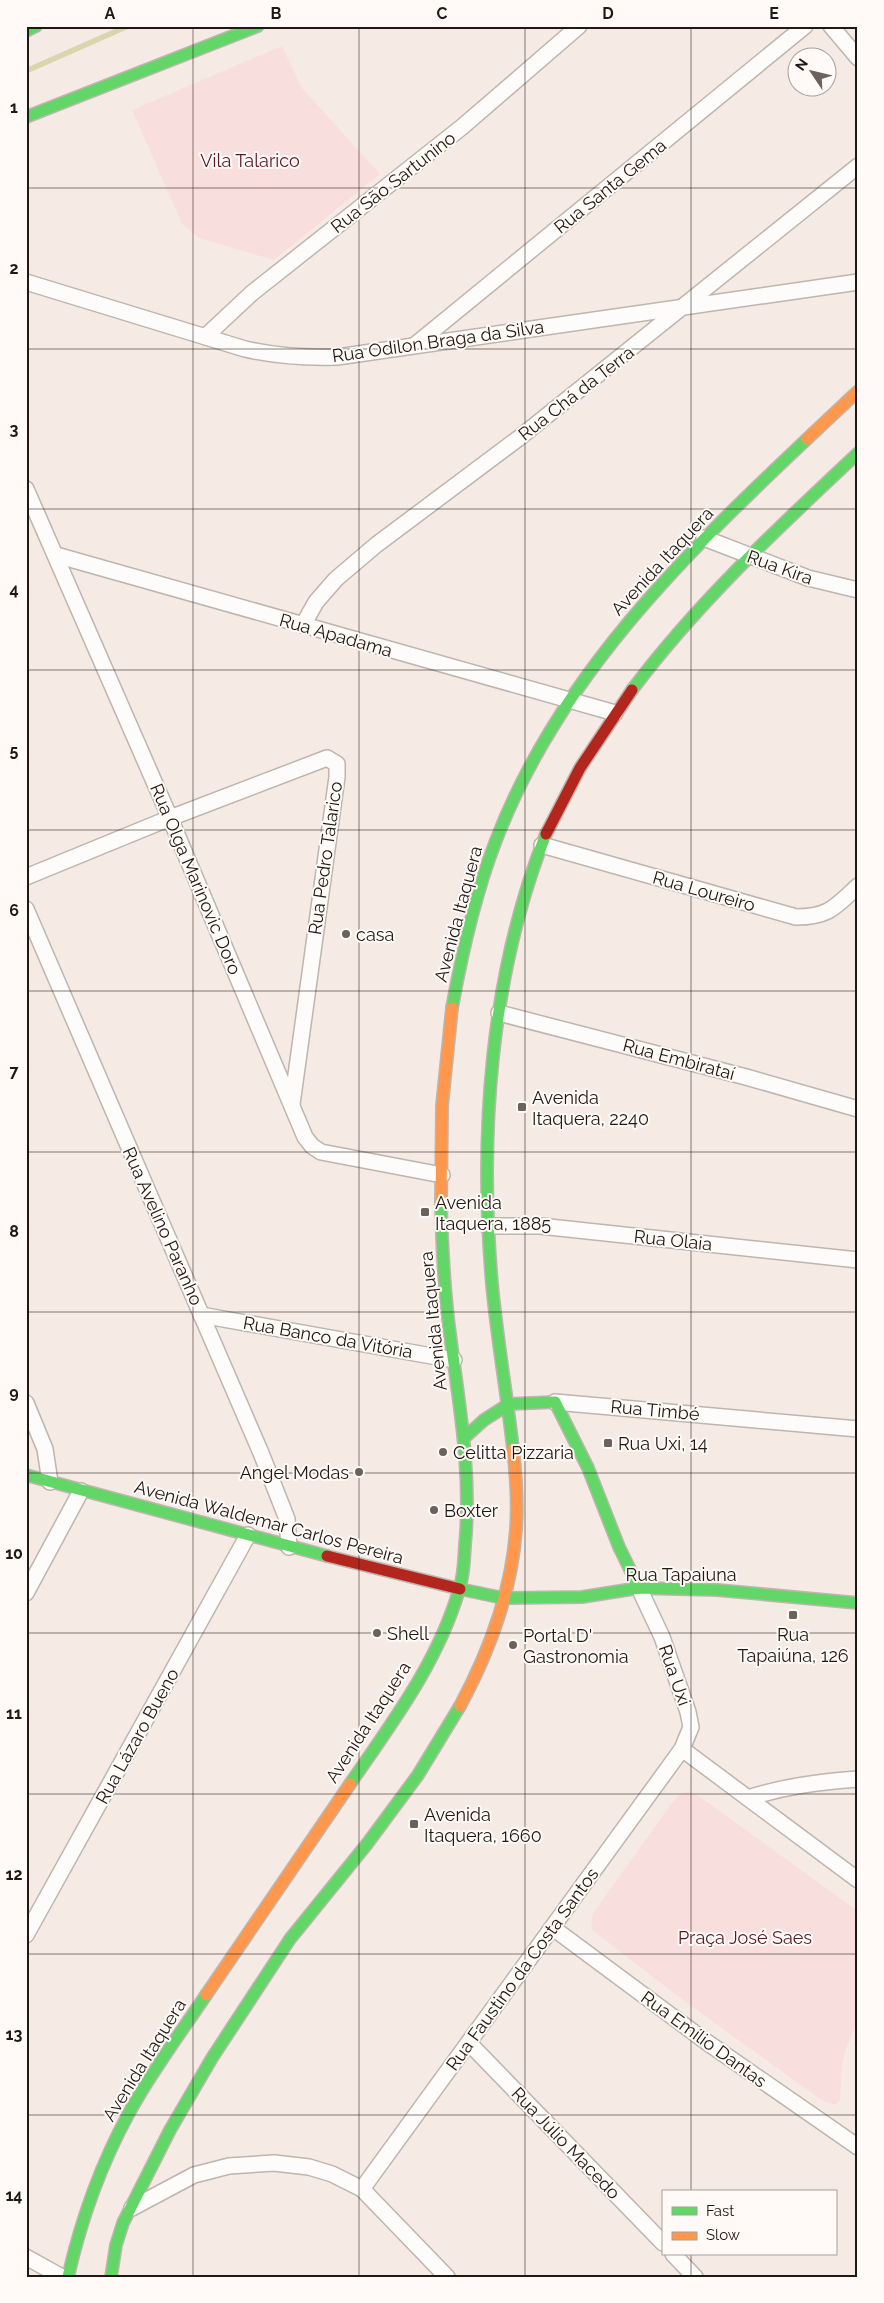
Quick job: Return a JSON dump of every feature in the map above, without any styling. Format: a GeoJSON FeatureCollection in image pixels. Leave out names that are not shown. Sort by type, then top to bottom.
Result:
{"type":"FeatureCollection","features":[{"type":"Feature","properties":{"kind":"main road"},"geometry":{"type":"LineString","coordinates":[[26,31],[36,26]]}},
{"type":"Feature","properties":{"kind":"main road"},"geometry":{"type":"LineString","coordinates":[[26,117],[258,26]]}},
{"type":"Feature","properties":{"kind":"main road","name":"Avenida Itaquera"},"geometry":{"type":"LineString","coordinates":[[68,2277],[76,2240],[88,2201],[124,2122],[209,1989],[407,1701],[441,1636],[460,1589],[467,1539],[469,1505],[464,1438],[443,1269],[443,1091],[451,1012],[481,884],[499,831],[526,774],[568,702],[600,656],[642,605],[704,538],[858,391]]}},
{"type":"Feature","properties":{"kind":"main road"},"geometry":{"type":"LineString","coordinates":[[111,2277],[121,2228],[132,2208],[159,2146],[234,2023],[308,1914],[366,1844],[438,1746],[459,1709],[479,1665],[503,1598],[515,1539],[517,1492],[509,1404],[496,1330],[487,1226],[486,1140],[492,1061],[499,1013],[523,899],[542,845],[556,812],[586,758],[615,713],[677,633],[750,556],[858,453]]}},
{"type":"Feature","properties":{"kind":"main road","name":"Rua Timbé"},"geometry":{"type":"LineString","coordinates":[[509,1404],[555,1402]]}},
{"type":"Feature","properties":{"kind":"main road","name":"Rua Uxi"},"geometry":{"type":"LineString","coordinates":[[555,1402],[588,1468],[639,1588]]}},
{"type":"Feature","properties":{"kind":"main road"},"geometry":{"type":"LineString","coordinates":[[464,1438],[484,1420],[509,1404]]}},
{"type":"Feature","properties":{"kind":"main road","name":"Avenida Waldemar Carlos Pereira"},"geometry":{"type":"LineString","coordinates":[[26,1475],[289,1546],[503,1598]]}},
{"type":"Feature","properties":{"kind":"main road","name":"Rua Tapaiuna"},"geometry":{"type":"LineString","coordinates":[[503,1598],[582,1597],[639,1588],[717,1590],[858,1603]]}},
{"type":"Feature","properties":{"kind":"street","name":"Rua São Sartunino"},"geometry":{"type":"LineString","coordinates":[[206,336],[252,293],[462,127],[579,26]]}},
{"type":"Feature","properties":{"kind":"street","name":"Rua Santa Gema"},"geometry":{"type":"LineString","coordinates":[[415,345],[805,26]]}},
{"type":"Feature","properties":{"kind":"street"},"geometry":{"type":"LineString","coordinates":[[831,26],[858,58]]}},
{"type":"Feature","properties":{"kind":"street","name":"Rua Chá da Terra"},"geometry":{"type":"LineString","coordinates":[[303,625],[316,602],[336,579],[356,562],[519,438],[858,166]]}},
{"type":"Feature","properties":{"kind":"street","name":"Rua Odilon Braga da Silva"},"geometry":{"type":"LineString","coordinates":[[26,282],[245,349],[277,356],[307,358],[337,357],[858,282]]}},
{"type":"Feature","properties":{"kind":"street","name":"Rua Olga Marinovic Doro"},"geometry":{"type":"LineString","coordinates":[[26,489],[170,818],[305,1137],[312,1146],[321,1152],[442,1174]]}},
{"type":"Feature","properties":{"kind":"street","name":"Rua Kira"},"geometry":{"type":"LineString","coordinates":[[704,538],[808,578],[858,590]]}},
{"type":"Feature","properties":{"kind":"street","name":"Rua Apadama"},"geometry":{"type":"LineString","coordinates":[[56,555],[568,702],[615,713]]}},
{"type":"Feature","properties":{"kind":"street","name":"Rua Pedro Talarico"},"geometry":{"type":"LineString","coordinates":[[26,877],[170,818],[327,758],[337,764],[292,1106]]}},
{"type":"Feature","properties":{"kind":"street","name":"Rua Loureiro"},"geometry":{"type":"LineString","coordinates":[[542,845],[796,917],[815,917],[832,910],[858,886]]}},
{"type":"Feature","properties":{"kind":"street","name":"Rua Avelino Paranho"},"geometry":{"type":"LineString","coordinates":[[26,909],[202,1315],[287,1519],[289,1546]]}},
{"type":"Feature","properties":{"kind":"street","name":"Rua Embirataí"},"geometry":{"type":"LineString","coordinates":[[499,1013],[746,1076],[858,1109]]}},
{"type":"Feature","properties":{"kind":"street","name":"Rua Olaia"},"geometry":{"type":"LineString","coordinates":[[487,1226],[540,1226],[858,1260]]}},
{"type":"Feature","properties":{"kind":"street","name":"Rua Banco da Vitória"},"geometry":{"type":"LineString","coordinates":[[202,1315],[454,1360]]}},
{"type":"Feature","properties":{"kind":"street","name":"Rua Timbé"},"geometry":{"type":"LineString","coordinates":[[555,1402],[858,1429]]}},
{"type":"Feature","properties":{"kind":"street"},"geometry":{"type":"LineString","coordinates":[[26,1403],[45,1449],[50,1482]]}},
{"type":"Feature","properties":{"kind":"street"},"geometry":{"type":"LineString","coordinates":[[26,1592],[80,1491]]}},
{"type":"Feature","properties":{"kind":"street","name":"Rua Lázaro Bueno"},"geometry":{"type":"LineString","coordinates":[[26,1935],[248,1535]]}},
{"type":"Feature","properties":{"kind":"street","name":"Rua Uxi"},"geometry":{"type":"LineString","coordinates":[[639,1588],[662,1637],[688,1712],[691,1727],[682,1749]]}},
{"type":"Feature","properties":{"kind":"street"},"geometry":{"type":"LineString","coordinates":[[682,1749],[858,1880]]}},
{"type":"Feature","properties":{"kind":"street","name":"Rua Faustino da Costa Santos"},"geometry":{"type":"LineString","coordinates":[[362,2189],[682,1749]]}},
{"type":"Feature","properties":{"kind":"street"},"geometry":{"type":"LineString","coordinates":[[748,1798],[810,1782],[858,1779]]}},
{"type":"Feature","properties":{"kind":"street","name":"Rua Emílio Dantas"},"geometry":{"type":"LineString","coordinates":[[553,1928],[716,2048],[858,2147]]}},
{"type":"Feature","properties":{"kind":"street","name":"Rua Júlio Macedo"},"geometry":{"type":"LineString","coordinates":[[469,2043],[662,2242]]}},
{"type":"Feature","properties":{"kind":"street"},"geometry":{"type":"LineString","coordinates":[[132,2208],[194,2176],[229,2166],[274,2162],[309,2167],[332,2174],[362,2189],[447,2277]]}},
{"type":"Feature","properties":{"kind":"street"},"geometry":{"type":"LineString","coordinates":[[675,2256],[695,2277]]}},
{"type":"Feature","properties":{"kind":"street"},"geometry":{"type":"LineString","coordinates":[[26,2257],[62,2277]]}},
{"type":"Feature","properties":{"kind":"green space","name":"Vila Talarico"},"geometry":{"type":"Polygon","coordinates":[[[282,46],[302,88],[380,174],[274,260],[199,238],[182,224],[132,110],[282,46]]]}},
{"type":"Feature","properties":{"kind":"green space","name":"Praça José Saes"},"geometry":{"type":"Polygon","coordinates":[[[688,1791],[696,1794],[858,1911],[858,2021],[846,2048],[842,2065],[840,2100],[836,2105],[823,2101],[684,2001],[592,1930],[593,1913],[671,1804],[679,1795],[688,1791]]]}},
{"type":"Feature","properties":{"kind":"waterway"},"geometry":{"type":"LineString","coordinates":[[26,71],[128,26]]}},
{"type":"Feature","properties":{"kind":"traffic: fast"},"geometry":{"type":"LineString","coordinates":[[26,31],[36,26]]}},
{"type":"Feature","properties":{"kind":"traffic: fast"},"geometry":{"type":"LineString","coordinates":[[26,117],[258,26]]}},
{"type":"Feature","properties":{"kind":"traffic: fast"},"geometry":{"type":"LineString","coordinates":[[452,1008],[470,924],[481,883],[495,843],[521,783],[552,727],[588,674],[627,624],[670,575],[714,529],[807,439]]}},
{"type":"Feature","properties":{"kind":"traffic: fast"},"geometry":{"type":"LineString","coordinates":[[632,690],[711,596],[858,453]]}},
{"type":"Feature","properties":{"kind":"traffic: fast"},"geometry":{"type":"LineString","coordinates":[[513,1449],[492,1284],[488,1228],[489,1113],[493,1056],[501,999],[512,943],[527,888],[546,834]]}},
{"type":"Feature","properties":{"kind":"traffic: fast"},"geometry":{"type":"LineString","coordinates":[[350,1784],[397,1715],[426,1667],[450,1617],[463,1574],[467,1518],[466,1465],[446,1301],[441,1202]]}},
{"type":"Feature","properties":{"kind":"traffic: fast"},"geometry":{"type":"LineString","coordinates":[[464,1438],[484,1420],[509,1404],[555,1402],[588,1468],[619,1547],[639,1588]]}},
{"type":"Feature","properties":{"kind":"traffic: fast"},"geometry":{"type":"LineString","coordinates":[[26,1475],[327,1556]]}},
{"type":"Feature","properties":{"kind":"traffic: fast"},"geometry":{"type":"LineString","coordinates":[[460,1589],[503,1598],[582,1597],[639,1588],[717,1590],[858,1603]]}},
{"type":"Feature","properties":{"kind":"traffic: fast"},"geometry":{"type":"LineString","coordinates":[[111,2277],[116,2245],[123,2223],[170,2130],[212,2058],[290,1939],[367,1844],[418,1775],[460,1706]]}},
{"type":"Feature","properties":{"kind":"traffic: fast"},"geometry":{"type":"LineString","coordinates":[[68,2277],[79,2234],[109,2152],[147,2083],[206,1995]]}},
{"type":"Feature","properties":{"kind":"traffic: slow"},"geometry":{"type":"LineString","coordinates":[[807,439],[858,391]]}},
{"type":"Feature","properties":{"kind":"traffic: slow"},"geometry":{"type":"LineString","coordinates":[[441,1202],[442,1106],[452,1008]]}},
{"type":"Feature","properties":{"kind":"traffic: slow"},"geometry":{"type":"LineString","coordinates":[[460,1706],[489,1642],[510,1574],[517,1519],[513,1449]]}},
{"type":"Feature","properties":{"kind":"traffic: slow"},"geometry":{"type":"LineString","coordinates":[[206,1995],[350,1784]]}},
{"type":"Feature","properties":{"kind":"traffic: jam"},"geometry":{"type":"LineString","coordinates":[[546,834],[580,768],[632,690]]}},
{"type":"Feature","properties":{"kind":"traffic: jam"},"geometry":{"type":"LineString","coordinates":[[327,1556],[460,1589]]}},
{"type":"Feature","properties":{"kind":"place","name":"casa"},"geometry":{"type":"Point","coordinates":[346,934]}},
{"type":"Feature","properties":{"kind":"place","name":"Avenida Itaquera, 2240"},"geometry":{"type":"Point","coordinates":[522,1107]}},
{"type":"Feature","properties":{"kind":"place","name":"Avenida Itaquera, 1885"},"geometry":{"type":"Point","coordinates":[425,1212]}},
{"type":"Feature","properties":{"kind":"place","name":"Rua Uxi, 14"},"geometry":{"type":"Point","coordinates":[608,1443]}},
{"type":"Feature","properties":{"kind":"place","name":"Celitta Pizzaria"},"geometry":{"type":"Point","coordinates":[443,1452]}},
{"type":"Feature","properties":{"kind":"place","name":"Angel Modas"},"geometry":{"type":"Point","coordinates":[359,1472]}},
{"type":"Feature","properties":{"kind":"place","name":"Boxter"},"geometry":{"type":"Point","coordinates":[434,1510]}},
{"type":"Feature","properties":{"kind":"place","name":"Rua Tapaiúna, 126"},"geometry":{"type":"Point","coordinates":[793,1615]}},
{"type":"Feature","properties":{"kind":"place","name":"Shell"},"geometry":{"type":"Point","coordinates":[377,1633]}},
{"type":"Feature","properties":{"kind":"place","name":"Portal D' Gastronomia"},"geometry":{"type":"Point","coordinates":[513,1645]}},
{"type":"Feature","properties":{"kind":"place","name":"Avenida Itaquera, 1660"},"geometry":{"type":"Point","coordinates":[414,1824]}}]}
